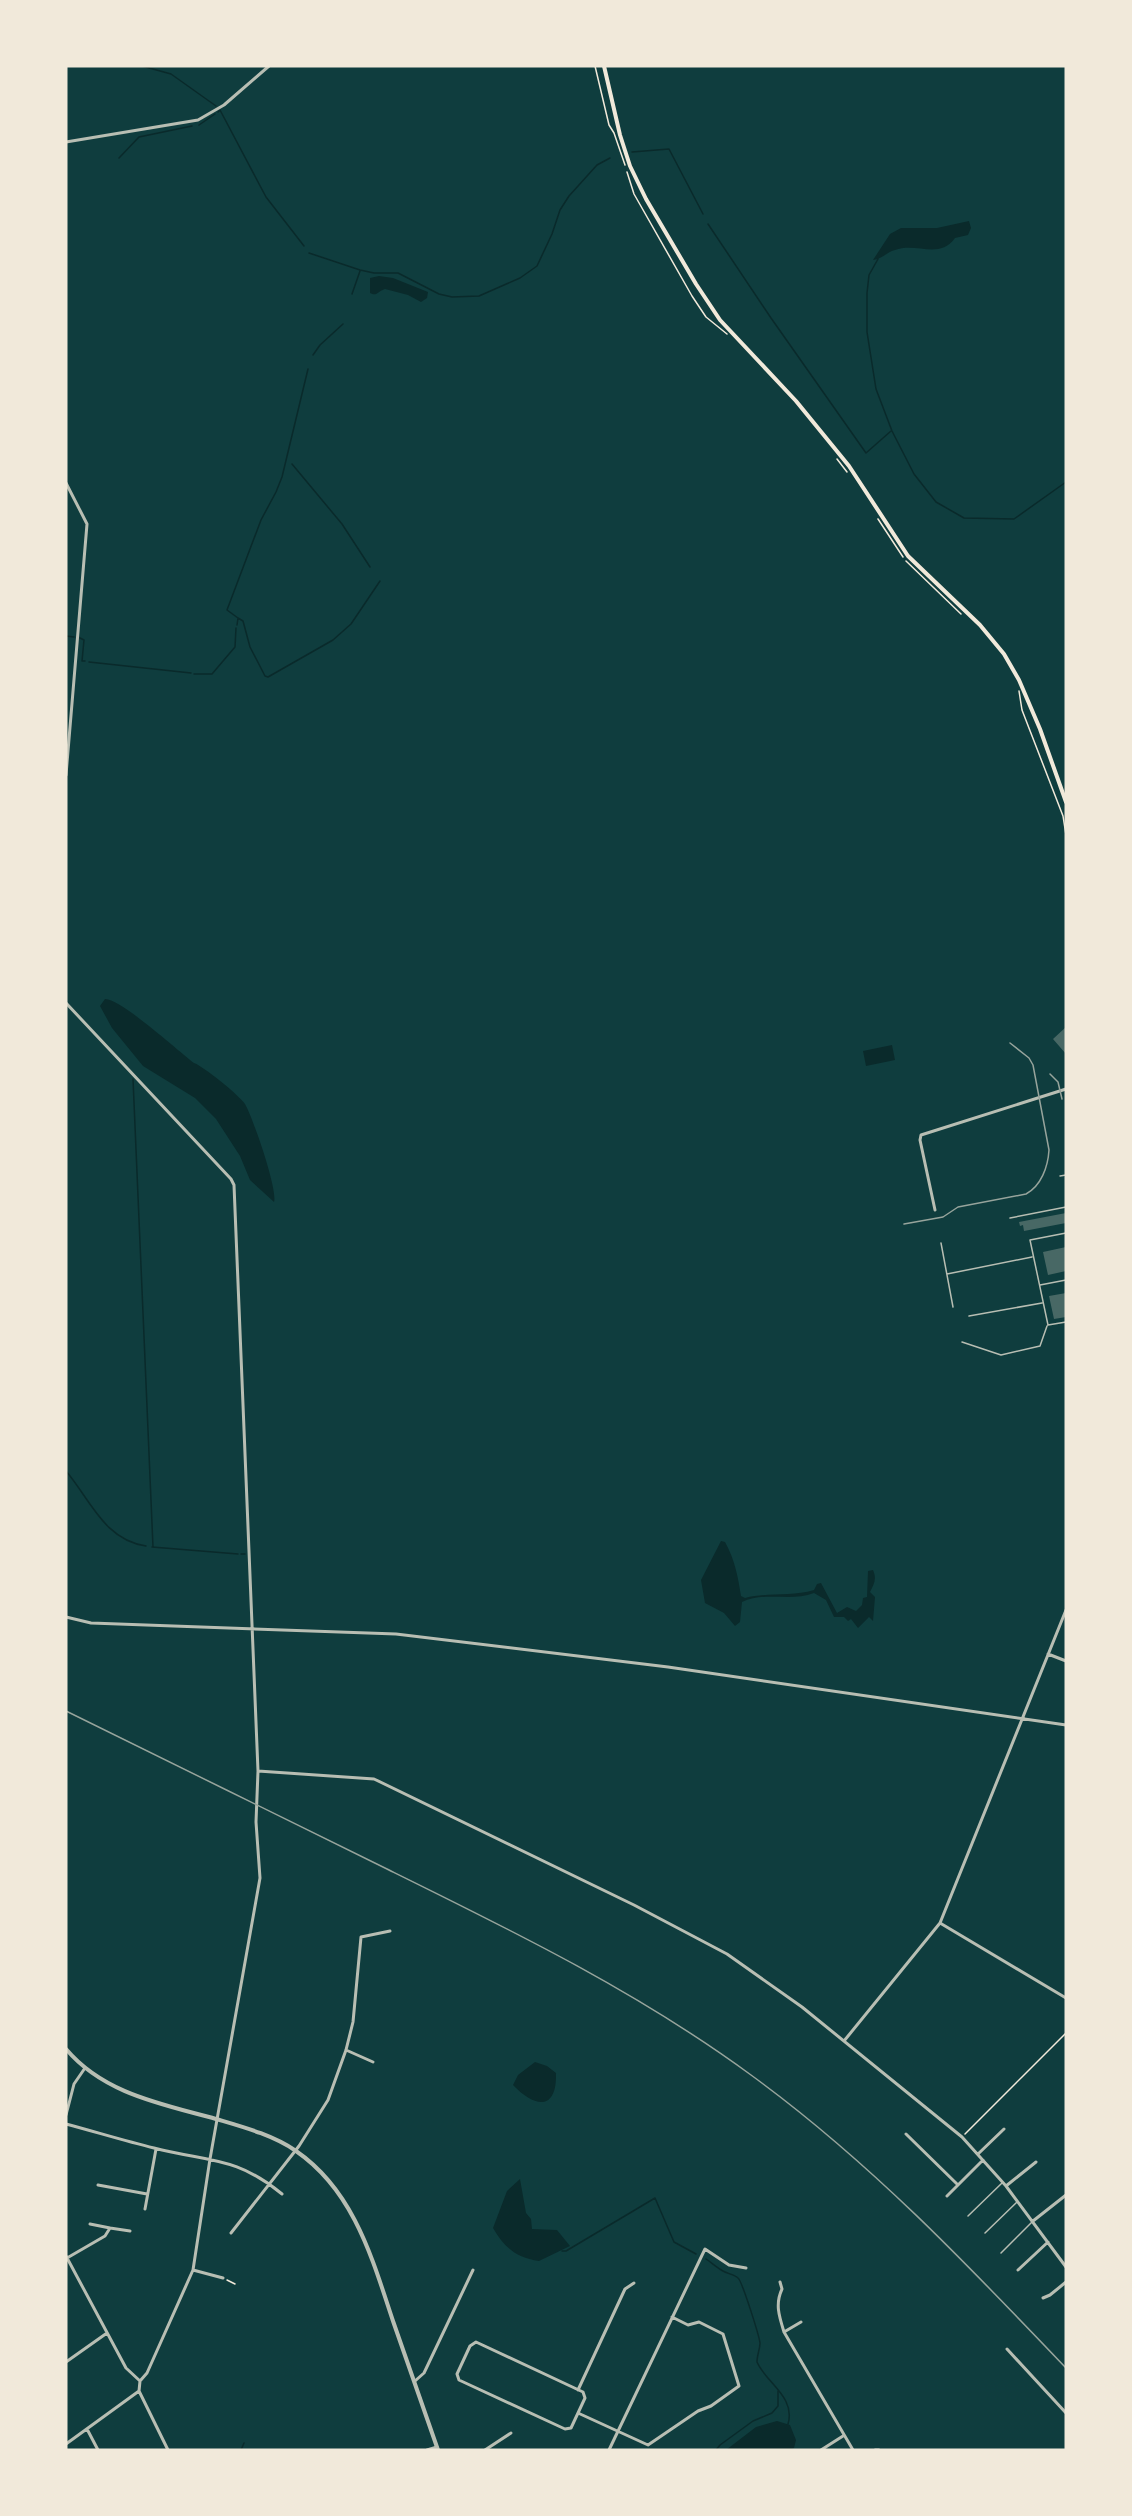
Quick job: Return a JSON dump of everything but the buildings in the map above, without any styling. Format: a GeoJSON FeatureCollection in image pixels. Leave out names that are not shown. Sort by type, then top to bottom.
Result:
{"type":"FeatureCollection","features":[{"type":"Feature","properties":{"kind":"main road"},"geometry":{"type":"LineString","coordinates":[[604,66],[624,151],[636,181],[707,303],[796,401],[849,466],[908,556],[980,626],[1004,654],[1019,680],[1040,729],[1066,802]]}},
{"type":"Feature","properties":{"kind":"street"},"geometry":{"type":"LineString","coordinates":[[66,142],[198,120],[224,105],[269,66]]}},
{"type":"Feature","properties":{"kind":"street"},"geometry":{"type":"LineString","coordinates":[[66,483],[87,524],[66,775]]}},
{"type":"Feature","properties":{"kind":"street"},"geometry":{"type":"LineString","coordinates":[[66,1003],[231,1179],[234,1185],[258,1771],[256,1822],[260,1878],[210,2159],[193,2270],[147,2373],[140,2380],[139,2391],[168,2450]]}},
{"type":"Feature","properties":{"kind":"street"},"geometry":{"type":"LineString","coordinates":[[935,1210],[920,1140],[921,1134],[1066,1089]]}},
{"type":"Feature","properties":{"kind":"street"},"geometry":{"type":"LineString","coordinates":[[844,2040],[940,1923],[1066,1610]]}},
{"type":"Feature","properties":{"kind":"street"},"geometry":{"type":"LineString","coordinates":[[66,1617],[91,1623],[396,1634],[668,1667],[1066,1725]]}},
{"type":"Feature","properties":{"kind":"street"},"geometry":{"type":"LineString","coordinates":[[1048,1654],[1066,1660]]}},
{"type":"Feature","properties":{"kind":"street"},"geometry":{"type":"LineString","coordinates":[[258,1771],[374,1779],[634,1905],[727,1954],[802,2007],[962,2137],[1003,2182],[1066,2267]]}},
{"type":"Feature","properties":{"kind":"street"},"geometry":{"type":"LineString","coordinates":[[940,1923],[1066,1998]]}},
{"type":"Feature","properties":{"kind":"street"},"geometry":{"type":"LineString","coordinates":[[231,2233],[299,2146],[328,2100],[346,2050],[353,2022],[361,1937],[390,1931]]}},
{"type":"Feature","properties":{"kind":"street"},"geometry":{"type":"LineString","coordinates":[[66,2049],[85,2068],[111,2085],[136,2097],[258,2132],[295,2149],[333,2185],[358,2224],[415,2381],[437,2448],[427,2450]]}},
{"type":"Feature","properties":{"kind":"street"},"geometry":{"type":"LineString","coordinates":[[346,2050],[373,2062]]}},
{"type":"Feature","properties":{"kind":"street"},"geometry":{"type":"LineString","coordinates":[[66,2115],[74,2084],[85,2068]]}},
{"type":"Feature","properties":{"kind":"street"},"geometry":{"type":"LineString","coordinates":[[66,2124],[156,2149],[227,2162],[249,2170],[282,2194]]}},
{"type":"Feature","properties":{"kind":"street"},"geometry":{"type":"LineString","coordinates":[[978,2154],[1004,2128]]}},
{"type":"Feature","properties":{"kind":"street"},"geometry":{"type":"LineString","coordinates":[[906,2134],[957,2184]]}},
{"type":"Feature","properties":{"kind":"street"},"geometry":{"type":"LineString","coordinates":[[145,2209],[156,2149]]}},
{"type":"Feature","properties":{"kind":"street"},"geometry":{"type":"LineString","coordinates":[[947,2196],[983,2160]]}},
{"type":"Feature","properties":{"kind":"street"},"geometry":{"type":"LineString","coordinates":[[1006,2186],[1036,2162]]}},
{"type":"Feature","properties":{"kind":"street"},"geometry":{"type":"LineString","coordinates":[[98,2185],[147,2194]]}},
{"type":"Feature","properties":{"kind":"street"},"geometry":{"type":"LineString","coordinates":[[1033,2221],[1066,2195]]}},
{"type":"Feature","properties":{"kind":"street"},"geometry":{"type":"LineString","coordinates":[[90,2224],[130,2231]]}},
{"type":"Feature","properties":{"kind":"street"},"geometry":{"type":"LineString","coordinates":[[110,2228],[105,2236],[67,2257],[126,2368],[140,2380]]}},
{"type":"Feature","properties":{"kind":"street"},"geometry":{"type":"LineString","coordinates":[[1018,2270],[1048,2242]]}},
{"type":"Feature","properties":{"kind":"street"},"geometry":{"type":"LineString","coordinates":[[609,2450],[705,2249],[729,2265],[746,2268]]}},
{"type":"Feature","properties":{"kind":"street"},"geometry":{"type":"LineString","coordinates":[[193,2270],[223,2278]]}},
{"type":"Feature","properties":{"kind":"street"},"geometry":{"type":"LineString","coordinates":[[415,2381],[424,2373],[473,2270]]}},
{"type":"Feature","properties":{"kind":"street"},"geometry":{"type":"LineString","coordinates":[[780,2282],[783,2289],[778,2299],[778,2315],[784,2331],[853,2450]]}},
{"type":"Feature","properties":{"kind":"street"},"geometry":{"type":"LineString","coordinates":[[1043,2298],[1066,2282]]}},
{"type":"Feature","properties":{"kind":"street"},"geometry":{"type":"LineString","coordinates":[[578,2390],[626,2289],[634,2283]]}},
{"type":"Feature","properties":{"kind":"street"},"geometry":{"type":"LineString","coordinates":[[578,2413],[648,2445],[740,2386],[723,2334],[699,2322],[688,2325],[672,2317]]}},
{"type":"Feature","properties":{"kind":"street"},"geometry":{"type":"LineString","coordinates":[[784,2331],[801,2322]]}},
{"type":"Feature","properties":{"kind":"street"},"geometry":{"type":"LineString","coordinates":[[66,2362],[107,2332]]}},
{"type":"Feature","properties":{"kind":"street"},"geometry":{"type":"LineString","coordinates":[[476,2342],[583,2392],[585,2398],[578,2413],[571,2428],[565,2429],[459,2380],[457,2374],[470,2346],[476,2342]]}},
{"type":"Feature","properties":{"kind":"street"},"geometry":{"type":"LineString","coordinates":[[1006,2349],[1066,2413]]}},
{"type":"Feature","properties":{"kind":"street"},"geometry":{"type":"LineString","coordinates":[[66,2444],[139,2391]]}},
{"type":"Feature","properties":{"kind":"street"},"geometry":{"type":"LineString","coordinates":[[87,2429],[98,2450]]}},
{"type":"Feature","properties":{"kind":"street"},"geometry":{"type":"LineString","coordinates":[[485,2450],[511,2433]]}},
{"type":"Feature","properties":{"kind":"street"},"geometry":{"type":"LineString","coordinates":[[821,2450],[843,2436]]}},
{"type":"Feature","properties":{"kind":"lane"},"geometry":{"type":"LineString","coordinates":[[1060,1176],[1066,1175]]}},
{"type":"Feature","properties":{"kind":"lane"},"geometry":{"type":"LineString","coordinates":[[1011,1218],[1066,1207]]}},
{"type":"Feature","properties":{"kind":"lane"},"geometry":{"type":"LineString","coordinates":[[962,1342],[1001,1355],[1040,1346],[1048,1325],[1030,1240],[1066,1233]]}},
{"type":"Feature","properties":{"kind":"lane"},"geometry":{"type":"LineString","coordinates":[[941,1243],[953,1307]]}},
{"type":"Feature","properties":{"kind":"lane"},"geometry":{"type":"LineString","coordinates":[[947,1274],[1033,1257]]}},
{"type":"Feature","properties":{"kind":"lane"},"geometry":{"type":"LineString","coordinates":[[1040,1285],[1066,1280]]}},
{"type":"Feature","properties":{"kind":"lane"},"geometry":{"type":"LineString","coordinates":[[969,1316],[1043,1303]]}},
{"type":"Feature","properties":{"kind":"lane"},"geometry":{"type":"LineString","coordinates":[[1048,1325],[1066,1322]]}},
{"type":"Feature","properties":{"kind":"lane"},"geometry":{"type":"LineString","coordinates":[[968,2216],[1003,2182]]}},
{"type":"Feature","properties":{"kind":"lane"},"geometry":{"type":"LineString","coordinates":[[985,2234],[1018,2201]]}},
{"type":"Feature","properties":{"kind":"lane"},"geometry":{"type":"LineString","coordinates":[[1001,2253],[1033,2221]]}},
{"type":"Feature","properties":{"kind":"path"},"geometry":{"type":"LineString","coordinates":[[595,66],[609,125],[614,133],[634,194],[701,311],[728,335]]}},
{"type":"Feature","properties":{"kind":"path"},"geometry":{"type":"LineString","coordinates":[[835,456],[849,474]]}},
{"type":"Feature","properties":{"kind":"path"},"geometry":{"type":"LineString","coordinates":[[875,514],[894,546],[912,567],[966,618]]}},
{"type":"Feature","properties":{"kind":"path"},"geometry":{"type":"LineString","coordinates":[[1019,690],[1022,710],[1063,816],[1066,835]]}},
{"type":"Feature","properties":{"kind":"path"},"geometry":{"type":"LineString","coordinates":[[962,2137],[1066,2033]]}},
{"type":"Feature","properties":{"kind":"path"},"geometry":{"type":"LineString","coordinates":[[223,2278],[235,2284]]}},
{"type":"Feature","properties":{"kind":"water"},"geometry":{"type":"Polygon","coordinates":[[[969,221],[971,228],[968,235],[955,238],[949,245],[942,248],[903,248],[873,260],[890,234],[901,228],[937,228],[969,221]]]}},
{"type":"Feature","properties":{"kind":"water"},"geometry":{"type":"Polygon","coordinates":[[[379,276],[393,278],[428,292],[427,298],[421,302],[408,295],[385,289],[372,294],[370,293],[370,278],[379,276]]]}},
{"type":"Feature","properties":{"kind":"water"},"geometry":{"type":"Polygon","coordinates":[[[105,999],[136,1016],[194,1063],[221,1081],[245,1104],[269,1169],[274,1202],[250,1180],[240,1156],[216,1119],[195,1098],[143,1066],[112,1028],[100,1006],[105,999]]]}},
{"type":"Feature","properties":{"kind":"water"},"geometry":{"type":"Polygon","coordinates":[[[892,1045],[895,1060],[866,1066],[863,1051],[892,1045]]]}},
{"type":"Feature","properties":{"kind":"water"},"geometry":{"type":"Polygon","coordinates":[[[721,1541],[725,1542],[731,1555],[741,1596],[745,1598],[805,1592],[814,1590],[817,1584],[821,1583],[837,1613],[847,1607],[856,1611],[862,1605],[863,1598],[867,1597],[868,1571],[873,1570],[875,1579],[870,1592],[875,1597],[873,1621],[869,1617],[858,1628],[851,1619],[848,1621],[844,1617],[834,1617],[826,1600],[814,1593],[796,1597],[760,1597],[742,1602],[740,1622],[735,1626],[724,1613],[705,1603],[701,1580],[721,1541]]]}},
{"type":"Feature","properties":{"kind":"water"},"geometry":{"type":"Polygon","coordinates":[[[535,2062],[547,2066],[556,2073],[553,2094],[549,2100],[543,2102],[529,2098],[513,2085],[518,2075],[535,2062]]]}},
{"type":"Feature","properties":{"kind":"water"},"geometry":{"type":"Polygon","coordinates":[[[520,2179],[526,2213],[531,2219],[532,2229],[557,2230],[570,2246],[539,2261],[531,2260],[511,2250],[493,2228],[507,2191],[520,2179]]]}},
{"type":"Feature","properties":{"kind":"water"},"geometry":{"type":"Polygon","coordinates":[[[777,2421],[790,2425],[796,2440],[794,2448],[790,2450],[726,2450],[756,2427],[777,2421]]]}},
{"type":"Feature","properties":{"kind":"waterway"},"geometry":{"type":"LineString","coordinates":[[142,66],[171,74],[216,106]]}},
{"type":"Feature","properties":{"kind":"waterway"},"geometry":{"type":"LineString","coordinates":[[218,112],[220,110],[266,197],[304,246]]}},
{"type":"Feature","properties":{"kind":"waterway"},"geometry":{"type":"LineString","coordinates":[[199,125],[215,114]]}},
{"type":"Feature","properties":{"kind":"waterway"},"geometry":{"type":"LineString","coordinates":[[119,158],[139,137],[192,126]]}},
{"type":"Feature","properties":{"kind":"waterway"},"geometry":{"type":"LineString","coordinates":[[632,152],[669,149],[703,214]]}},
{"type":"Feature","properties":{"kind":"waterway"},"geometry":{"type":"LineString","coordinates":[[309,253],[360,270],[374,273],[398,273],[439,294],[452,297],[479,296],[520,278],[537,266],[560,210],[569,196],[597,165],[610,158]]}},
{"type":"Feature","properties":{"kind":"waterway"},"geometry":{"type":"LineString","coordinates":[[708,224],[866,453],[891,431]]}},
{"type":"Feature","properties":{"kind":"waterway"},"geometry":{"type":"LineString","coordinates":[[878,259],[869,275],[867,293],[867,332],[876,389],[892,431],[914,474],[936,502],[964,518],[1014,519],[1066,482]]}},
{"type":"Feature","properties":{"kind":"waterway"},"geometry":{"type":"LineString","coordinates":[[352,294],[360,271]]}},
{"type":"Feature","properties":{"kind":"waterway"},"geometry":{"type":"LineString","coordinates":[[313,355],[320,345],[343,324]]}},
{"type":"Feature","properties":{"kind":"waterway"},"geometry":{"type":"LineString","coordinates":[[237,625],[238,618],[227,610],[261,520],[282,477],[308,369]]}},
{"type":"Feature","properties":{"kind":"waterway"},"geometry":{"type":"LineString","coordinates":[[292,464],[342,524],[370,567]]}},
{"type":"Feature","properties":{"kind":"waterway"},"geometry":{"type":"LineString","coordinates":[[238,618],[243,621],[250,647],[265,676],[268,677],[333,640],[351,624],[380,581]]}},
{"type":"Feature","properties":{"kind":"waterway"},"geometry":{"type":"LineString","coordinates":[[194,674],[212,674],[235,647],[236,628]]}},
{"type":"Feature","properties":{"kind":"waterway"},"geometry":{"type":"LineString","coordinates":[[66,636],[74,637]]}},
{"type":"Feature","properties":{"kind":"waterway"},"geometry":{"type":"LineString","coordinates":[[80,638],[84,640],[82,661],[85,661]]}},
{"type":"Feature","properties":{"kind":"waterway"},"geometry":{"type":"LineString","coordinates":[[89,662],[191,673]]}},
{"type":"Feature","properties":{"kind":"waterway"},"geometry":{"type":"LineString","coordinates":[[133,1079],[153,1547]]}},
{"type":"Feature","properties":{"kind":"waterway"},"geometry":{"type":"LineString","coordinates":[[66,1471],[99,1517],[109,1527],[119,1536],[146,1546]]}},
{"type":"Feature","properties":{"kind":"waterway"},"geometry":{"type":"LineString","coordinates":[[152,1547],[238,1554]]}},
{"type":"Feature","properties":{"kind":"waterway"},"geometry":{"type":"LineString","coordinates":[[562,2251],[566,2251],[655,2198],[674,2242],[696,2254]]}},
{"type":"Feature","properties":{"kind":"waterway"},"geometry":{"type":"LineString","coordinates":[[706,2259],[740,2281],[760,2343],[757,2362],[784,2398],[788,2406],[788,2424]]}},
{"type":"Feature","properties":{"kind":"waterway"},"geometry":{"type":"LineString","coordinates":[[716,2450],[753,2421],[772,2413],[778,2406],[778,2391]]}},
{"type":"Feature","properties":{"kind":"waterway"},"geometry":{"type":"LineString","coordinates":[[241,2450],[244,2443]]}},
{"type":"Feature","properties":{"kind":"railway"},"geometry":{"type":"LineString","coordinates":[[904,1224],[943,1217],[958,1207],[1026,1194],[1040,1181],[1049,1150],[1033,1065],[1029,1058],[1010,1043]]}},
{"type":"Feature","properties":{"kind":"railway"},"geometry":{"type":"LineString","coordinates":[[1050,1074],[1058,1082],[1062,1099]]}},
{"type":"Feature","properties":{"kind":"railway"},"geometry":{"type":"LineString","coordinates":[[66,1711],[528,1940],[619,1990],[708,2045],[794,2108],[876,2178],[954,2252],[1066,2368]]}}]}
